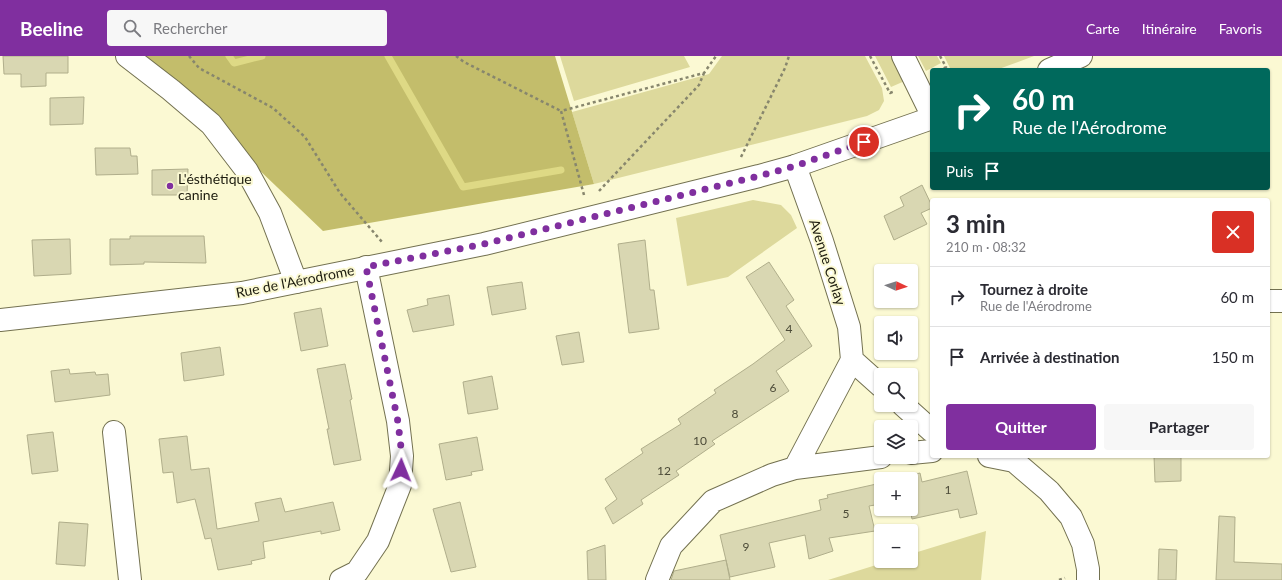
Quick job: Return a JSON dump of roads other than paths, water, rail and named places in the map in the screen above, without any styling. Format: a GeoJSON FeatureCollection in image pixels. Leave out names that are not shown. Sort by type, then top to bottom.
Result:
{"type":"FeatureCollection","features":[{"type":"Feature","properties":{"kind":"street"},"geometry":{"type":"LineString","coordinates":[[127,56],[171,90],[211,124],[247,171],[270,213],[296,282]]}},
{"type":"Feature","properties":{"kind":"street"},"geometry":{"type":"LineString","coordinates":[[902,56],[930,112]]}},
{"type":"Feature","properties":{"kind":"street"},"geometry":{"type":"LineString","coordinates":[[1053,68],[1080,56]]}},
{"type":"Feature","properties":{"kind":"street","name":"Rue de l'Aérodrome"},"geometry":{"type":"LineString","coordinates":[[0,320],[242,293],[484,244],[587,208],[728,184],[795,166],[930,117]]}},
{"type":"Feature","properties":{"kind":"street","name":"Avenue Corlay"},"geometry":{"type":"LineString","coordinates":[[795,166],[822,241],[849,327],[852,360]]}},
{"type":"Feature","properties":{"kind":"street"},"geometry":{"type":"LineString","coordinates":[[354,577],[378,541],[400,485],[402,456],[398,422],[366,267]]}},
{"type":"Feature","properties":{"kind":"street"},"geometry":{"type":"LineString","coordinates":[[1270,301],[1282,301]]}},
{"type":"Feature","properties":{"kind":"street"},"geometry":{"type":"LineString","coordinates":[[795,468],[852,360],[874,380]]}},
{"type":"Feature","properties":{"kind":"street"},"geometry":{"type":"LineString","coordinates":[[911,412],[930,429]]}},
{"type":"Feature","properties":{"kind":"street"},"geometry":{"type":"LineString","coordinates":[[114,432],[130,580]]}},
{"type":"Feature","properties":{"kind":"street"},"geometry":{"type":"LineString","coordinates":[[918,452],[930,451]]}},
{"type":"Feature","properties":{"kind":"street"},"geometry":{"type":"LineString","coordinates":[[657,580],[671,546],[713,501],[772,475],[795,468],[874,458]]}},
{"type":"Feature","properties":{"kind":"street"},"geometry":{"type":"LineString","coordinates":[[999,458],[1014,461],[1049,491],[1071,517],[1083,544],[1088,569],[1088,580]]}},
{"type":"Feature","properties":{"kind":"waterway"},"geometry":{"type":"LineString","coordinates":[[229,56],[234,63],[262,56]]}},
{"type":"Feature","properties":{"kind":"waterway"},"geometry":{"type":"LineString","coordinates":[[388,56],[463,187],[561,170]]}},
{"type":"Feature","properties":{"kind":"place","name":"L'ésthétique canine"},"geometry":{"type":"Point","coordinates":[170,186]}}]}
